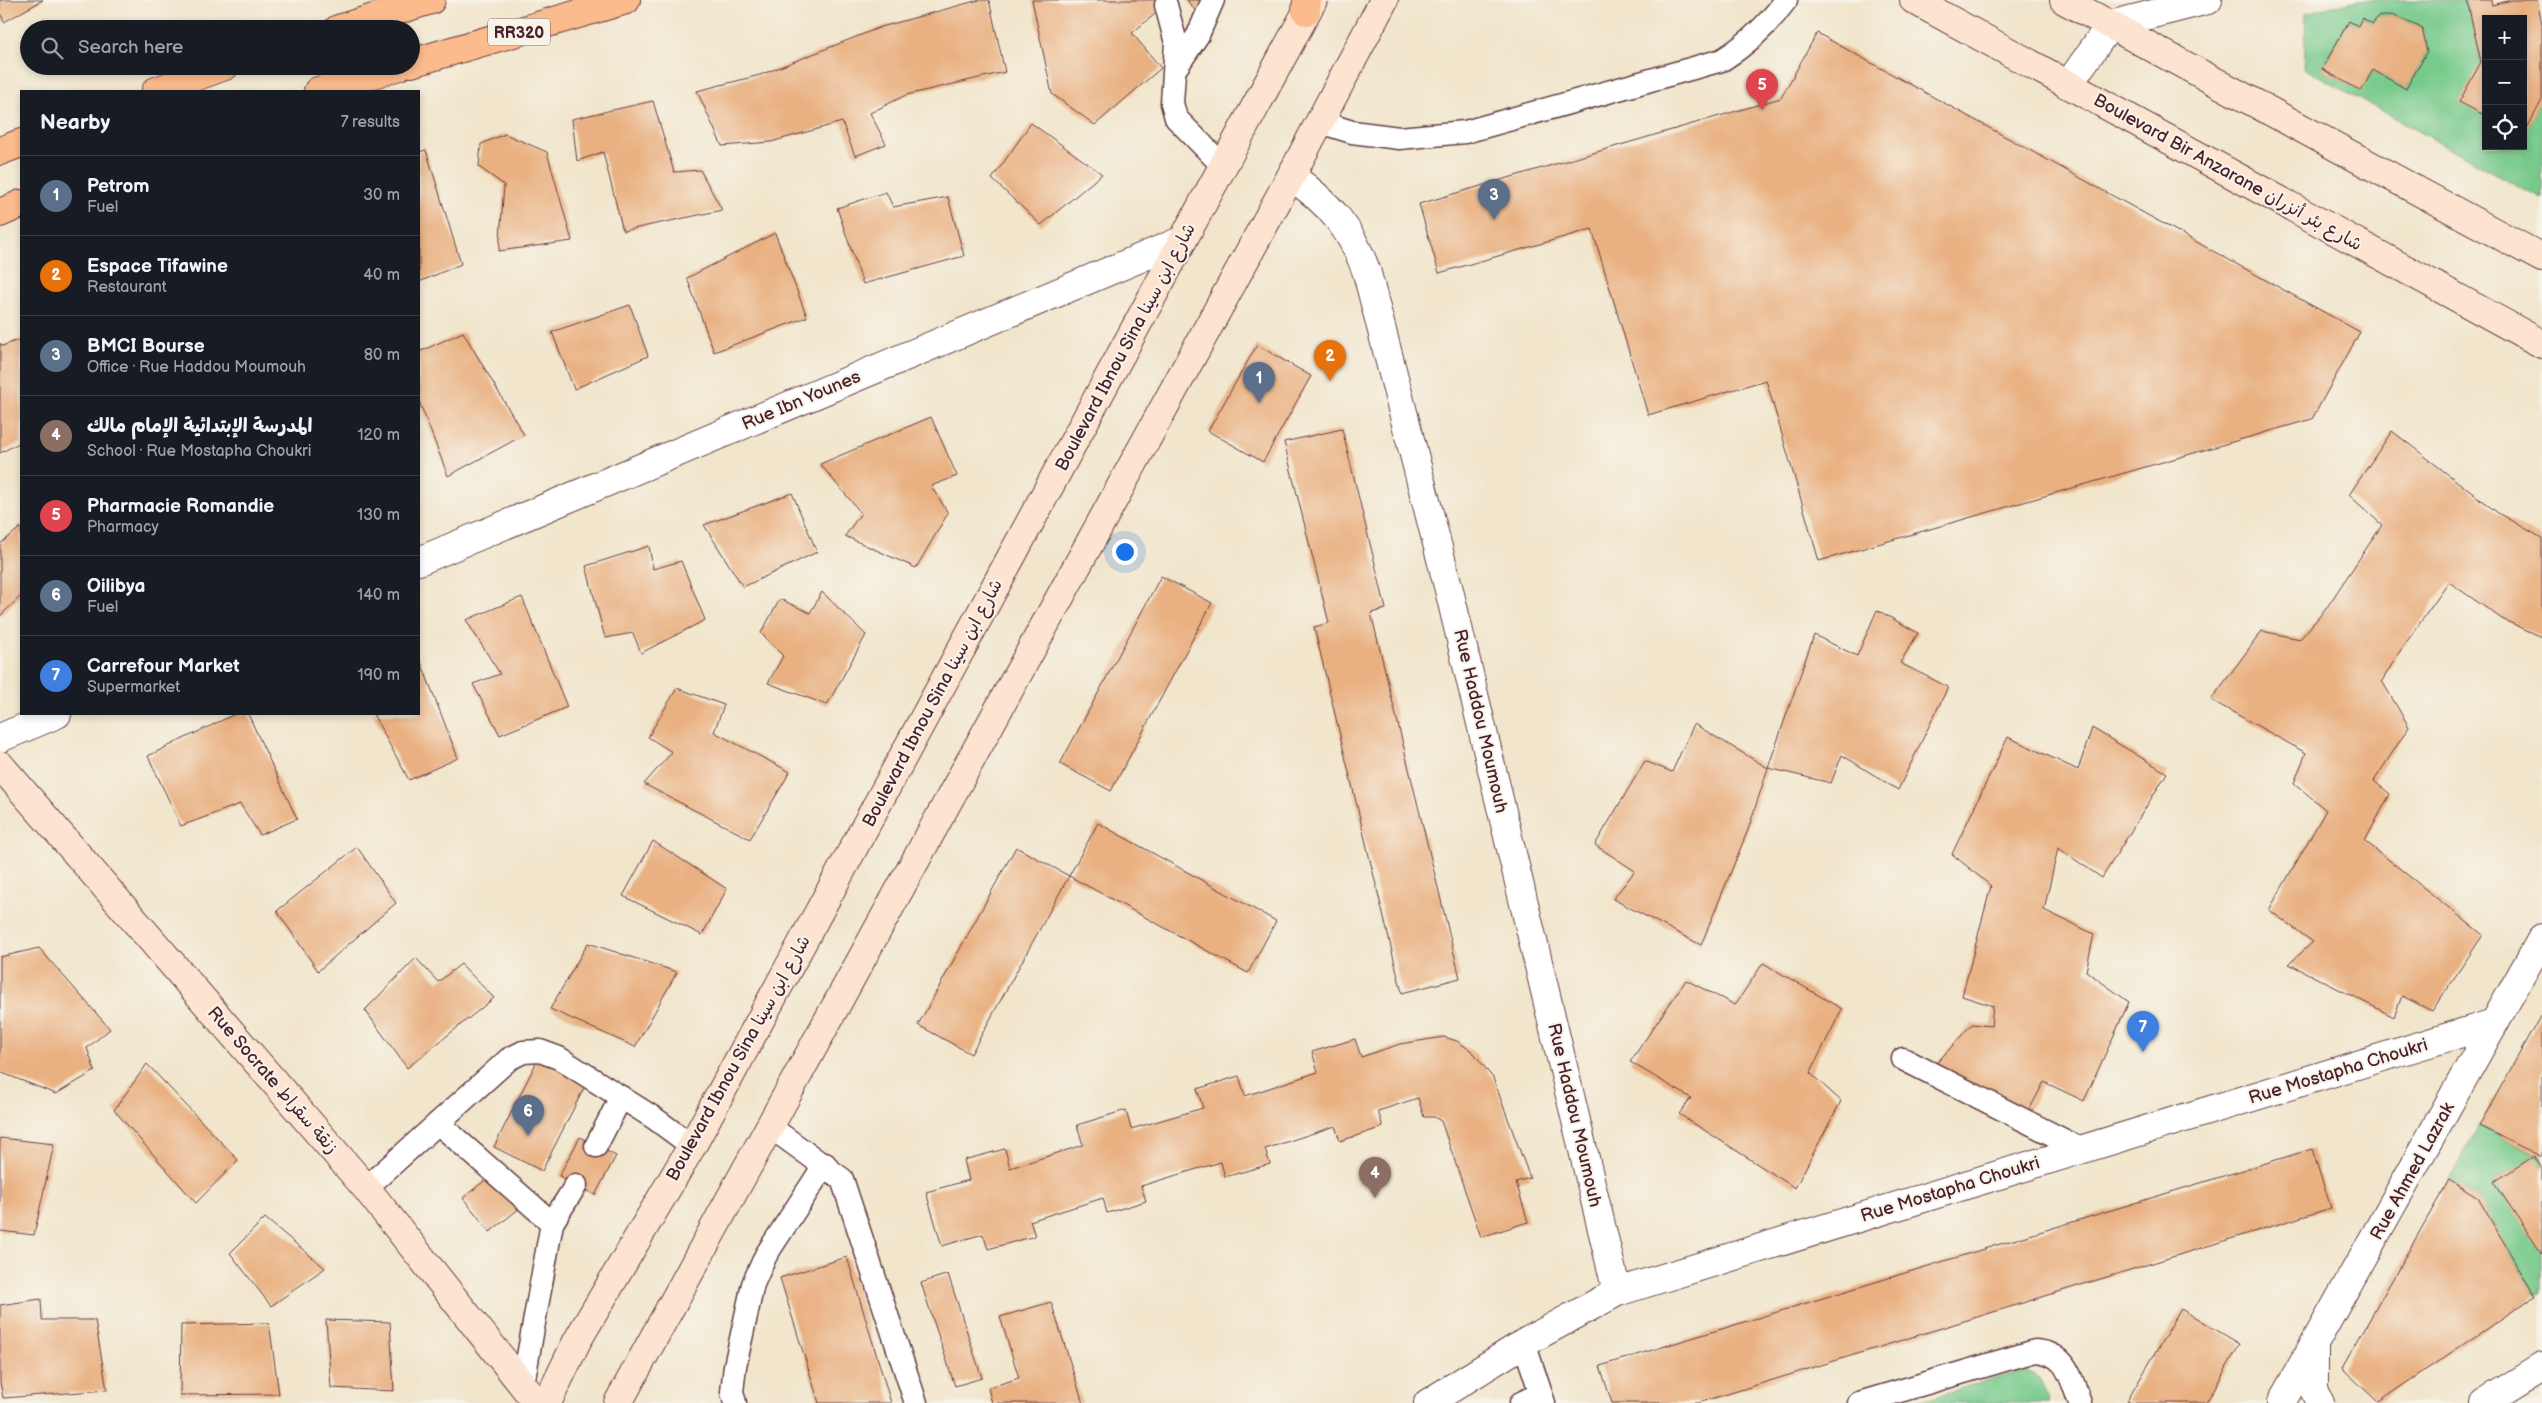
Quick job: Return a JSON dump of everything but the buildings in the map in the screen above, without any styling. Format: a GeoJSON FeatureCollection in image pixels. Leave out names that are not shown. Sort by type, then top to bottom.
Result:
{"type":"FeatureCollection","features":[{"type":"Feature","properties":{"kind":"main road"},"geometry":{"type":"LineString","coordinates":[[367,20],[431,0]]}},
{"type":"Feature","properties":{"kind":"main road","name":"RR320"},"geometry":{"type":"LineString","coordinates":[[420,60],[626,0]]}},
{"type":"Feature","properties":{"kind":"main road"},"geometry":{"type":"LineString","coordinates":[[618,1403],[1291,176],[1384,0]]}},
{"type":"Feature","properties":{"kind":"main road","name":"Boulevard Bir Anzarane شارع بئر أنزران"},"geometry":{"type":"LineString","coordinates":[[1914,0],[2542,344]]}},
{"type":"Feature","properties":{"kind":"main road"},"geometry":{"type":"LineString","coordinates":[[2064,0],[2542,258]]}},
{"type":"Feature","properties":{"kind":"main road","name":"Boulevard Ibnou Sina شارع ابن سينا"},"geometry":{"type":"LineString","coordinates":[[546,1403],[577,1341],[692,1146],[1309,4]]}},
{"type":"Feature","properties":{"kind":"main road"},"geometry":{"type":"LineString","coordinates":[[159,90],[200,75]]}},
{"type":"Feature","properties":{"kind":"main road"},"geometry":{"type":"LineString","coordinates":[[321,90],[370,75]]}},
{"type":"Feature","properties":{"kind":"main road"},"geometry":{"type":"LineString","coordinates":[[0,151],[20,143]]}},
{"type":"Feature","properties":{"kind":"main road"},"geometry":{"type":"LineString","coordinates":[[0,213],[20,204]]}},
{"type":"Feature","properties":{"kind":"main road","name":"Rue Socrate زنقة سقراط"},"geometry":{"type":"LineString","coordinates":[[0,765],[366,1188],[530,1394]]}},
{"type":"Feature","properties":{"kind":"street"},"geometry":{"type":"LineString","coordinates":[[2068,85],[2110,24],[2208,0]]}},
{"type":"Feature","properties":{"kind":"street","name":"Rue Haddou Moumouh"},"geometry":{"type":"LineString","coordinates":[[1291,176],[1319,196],[1345,225],[1358,248],[1367,273],[1452,600],[1617,1292]]}},
{"type":"Feature","properties":{"kind":"street","name":"Rue Ibn Younes"},"geometry":{"type":"LineString","coordinates":[[420,562],[1183,240]]}},
{"type":"Feature","properties":{"kind":"street"},"geometry":{"type":"LineString","coordinates":[[0,738],[55,715]]}},
{"type":"Feature","properties":{"kind":"street","name":"Rue Ahmed Lazrak"},"geometry":{"type":"LineString","coordinates":[[2281,1403],[2314,1348],[2542,938]]}},
{"type":"Feature","properties":{"kind":"street","name":"Rue Mostapha Choukri"},"geometry":{"type":"LineString","coordinates":[[1428,1403],[1524,1343],[1617,1292],[2081,1148],[2494,1023]]}},
{"type":"Feature","properties":{"kind":"street"},"geometry":{"type":"LineString","coordinates":[[2314,1348],[2314,1390],[2320,1403]]}},
{"type":"Feature","properties":{"kind":"street"},"geometry":{"type":"LineString","coordinates":[[2484,1403],[2542,1366]]}},
{"type":"Feature","properties":{"kind":"lane"},"geometry":{"type":"LineString","coordinates":[[1176,68],[1198,35],[1213,0]]}},
{"type":"Feature","properties":{"kind":"lane"},"geometry":{"type":"LineString","coordinates":[[1320,122],[1352,132],[1399,138],[1465,132],[1722,60],[1743,46],[1772,19],[1786,0]]}},
{"type":"Feature","properties":{"kind":"lane"},"geometry":{"type":"LineString","coordinates":[[1166,5],[1176,43],[1176,68],[1172,103],[1176,118],[1223,166]]}},
{"type":"Feature","properties":{"kind":"lane"},"geometry":{"type":"LineString","coordinates":[[366,1188],[509,1059],[522,1052],[540,1051],[559,1058],[621,1097],[692,1146]]}},
{"type":"Feature","properties":{"kind":"lane"},"geometry":{"type":"LineString","coordinates":[[1903,1059],[2081,1148]]}},
{"type":"Feature","properties":{"kind":"lane"},"geometry":{"type":"LineString","coordinates":[[596,1146],[621,1097]]}},
{"type":"Feature","properties":{"kind":"lane"},"geometry":{"type":"LineString","coordinates":[[438,1123],[552,1223]]}},
{"type":"Feature","properties":{"kind":"lane"},"geometry":{"type":"LineString","coordinates":[[769,1126],[825,1164],[842,1179],[851,1201],[916,1403]]}},
{"type":"Feature","properties":{"kind":"lane"},"geometry":{"type":"LineString","coordinates":[[735,1403],[732,1392],[735,1366],[753,1284],[766,1255],[825,1164]]}},
{"type":"Feature","properties":{"kind":"lane"},"geometry":{"type":"LineString","coordinates":[[530,1394],[552,1223],[576,1185]]}},
{"type":"Feature","properties":{"kind":"lane"},"geometry":{"type":"LineString","coordinates":[[1524,1343],[1535,1400]]}},
{"type":"Feature","properties":{"kind":"lane"},"geometry":{"type":"LineString","coordinates":[[1859,1403],[2035,1351],[2050,1352],[2061,1360],[2069,1371],[2080,1403]]}},
{"type":"Feature","properties":{"kind":"green space"},"geometry":{"type":"Polygon","coordinates":[[[2357,0],[2467,0],[2481,62],[2482,150],[2527,150],[2527,128],[2542,100],[2542,199],[2304,68],[2306,13],[2357,0]],[[2392,15],[2377,17],[2373,24],[2362,18],[2358,26],[2348,21],[2322,69],[2361,91],[2373,70],[2406,89],[2427,51],[2422,28],[2392,15]]]}},
{"type":"Feature","properties":{"kind":"green space"},"geometry":{"type":"Polygon","coordinates":[[[2479,1126],[2542,1158],[2542,1169],[2533,1157],[2494,1182],[2542,1253],[2542,1292],[2535,1296],[2478,1198],[2449,1180],[2479,1126]]]}},
{"type":"Feature","properties":{"kind":"green space"},"geometry":{"type":"Polygon","coordinates":[[[2019,1371],[2032,1373],[2037,1376],[2049,1403],[1911,1403],[2019,1371]]]}},
{"type":"Feature","properties":{"kind":"place","name":"Pharmacie Romandie"},"geometry":{"type":"Point","coordinates":[1762,110]}},
{"type":"Feature","properties":{"kind":"place","name":"BMCI Bourse"},"geometry":{"type":"Point","coordinates":[1494,220]}},
{"type":"Feature","properties":{"kind":"place","name":"Espace Tifawine"},"geometry":{"type":"Point","coordinates":[1330,381]}},
{"type":"Feature","properties":{"kind":"place","name":"Petrom"},"geometry":{"type":"Point","coordinates":[1259,403]}},
{"type":"Feature","properties":{"kind":"place","name":"Carrefour Market"},"geometry":{"type":"Point","coordinates":[2143,1052]}},
{"type":"Feature","properties":{"kind":"place","name":"Oilibya"},"geometry":{"type":"Point","coordinates":[528,1136]}},
{"type":"Feature","properties":{"kind":"place","name":"المدرسة الإبتدائية الإمام مالك"},"geometry":{"type":"Point","coordinates":[1375,1198]}}]}
